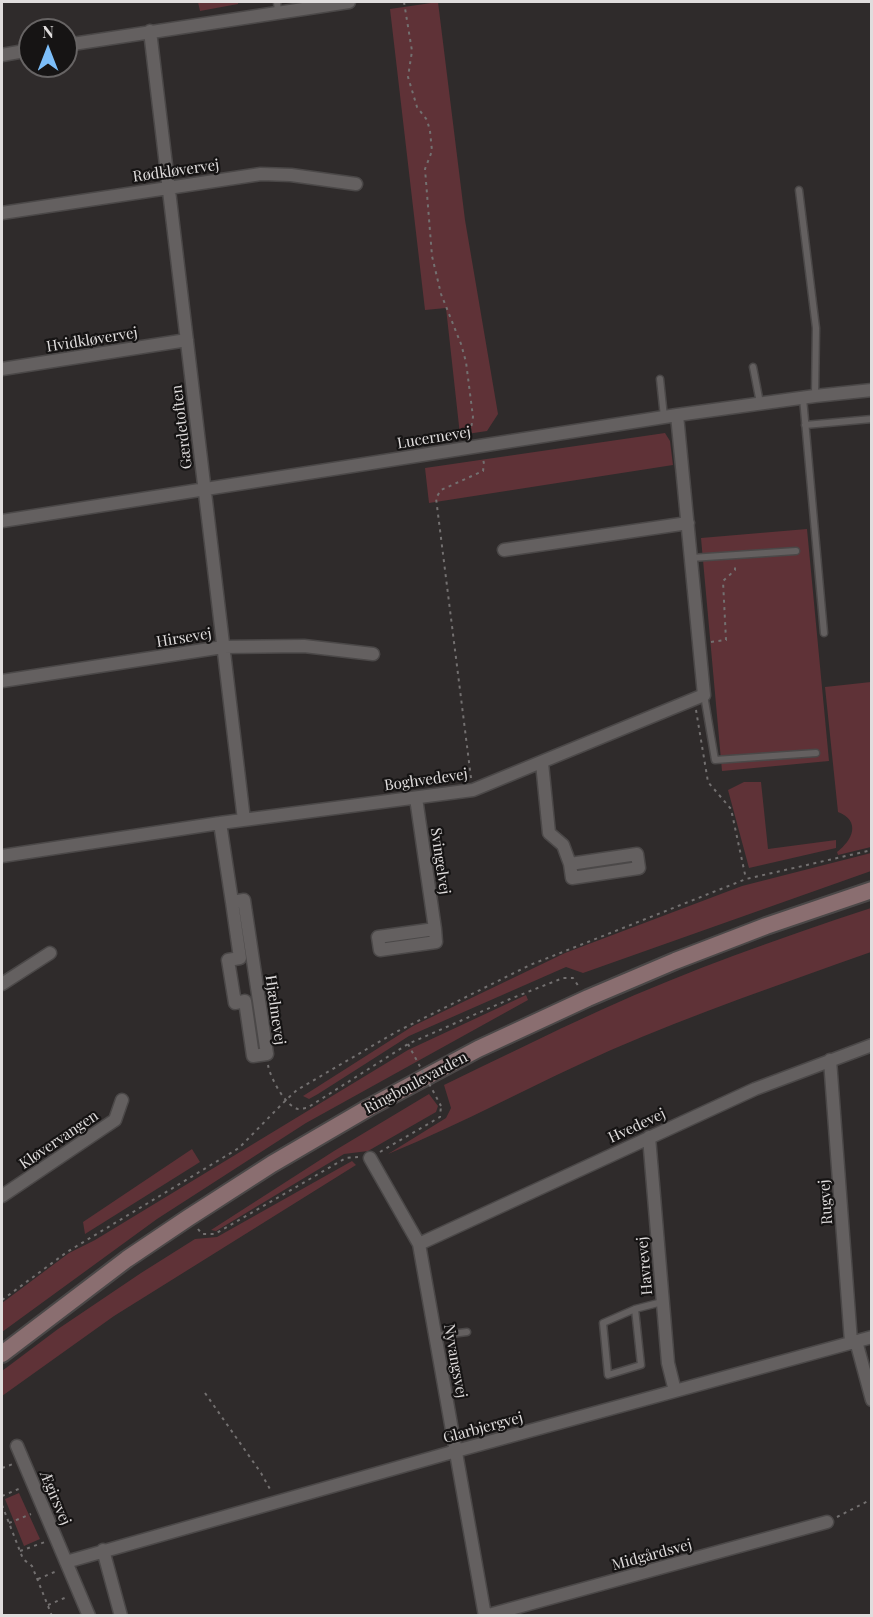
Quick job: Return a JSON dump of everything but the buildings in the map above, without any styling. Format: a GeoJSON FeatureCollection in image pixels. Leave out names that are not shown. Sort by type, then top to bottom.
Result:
{"type":"FeatureCollection","features":[{"type":"Feature","properties":{"kind":"main road","name":"Ringboulevarden"},"geometry":{"type":"LineString","coordinates":[[2,1354],[127,1259],[272,1164],[368,1108],[478,1049],[675,961],[766,926],[872,890]]}},
{"type":"Feature","properties":{"kind":"street"},"geometry":{"type":"LineString","coordinates":[[78,43],[150,32],[278,7],[349,2]]}},
{"type":"Feature","properties":{"kind":"street","name":"Gærdetoften"},"geometry":{"type":"LineString","coordinates":[[150,32],[244,820]]}},
{"type":"Feature","properties":{"kind":"street"},"geometry":{"type":"LineString","coordinates":[[2,55],[18,52]]}},
{"type":"Feature","properties":{"kind":"street","name":"Rødkløvervej"},"geometry":{"type":"LineString","coordinates":[[2,213],[261,174],[291,175],[356,184]]}},
{"type":"Feature","properties":{"kind":"street","name":"Hvidkløvervej"},"geometry":{"type":"LineString","coordinates":[[2,369],[187,340]]}},
{"type":"Feature","properties":{"kind":"street","name":"Lucernevej"},"geometry":{"type":"LineString","coordinates":[[2,521],[670,416],[809,396],[872,390]]}},
{"type":"Feature","properties":{"kind":"street"},"geometry":{"type":"LineString","coordinates":[[670,416],[692,558],[699,643],[699,697]]}},
{"type":"Feature","properties":{"kind":"street"},"geometry":{"type":"LineString","coordinates":[[504,550],[688,523]]}},
{"type":"Feature","properties":{"kind":"street","name":"Hirsevej"},"geometry":{"type":"LineString","coordinates":[[2,681],[223,647],[304,646],[373,654]]}},
{"type":"Feature","properties":{"kind":"street","name":"Boghvedevej"},"geometry":{"type":"LineString","coordinates":[[2,856],[220,823],[473,790],[699,697]]}},
{"type":"Feature","properties":{"kind":"street"},"geometry":{"type":"LineString","coordinates":[[542,762],[549,833],[563,845],[572,878],[639,868],[637,854],[570,864]]}},
{"type":"Feature","properties":{"kind":"street","name":"Svingelvej"},"geometry":{"type":"LineString","coordinates":[[416,798],[435,929]]}},
{"type":"Feature","properties":{"kind":"street","name":"Hjælmevej"},"geometry":{"type":"LineString","coordinates":[[220,823],[240,958],[228,960],[235,1003],[245,1001],[253,1056],[267,1054],[244,900],[232,902]]}},
{"type":"Feature","properties":{"kind":"street"},"geometry":{"type":"LineString","coordinates":[[2,984],[50,952]]}},
{"type":"Feature","properties":{"kind":"street","name":"Hvedevej"},"geometry":{"type":"LineString","coordinates":[[418,1244],[754,1089],[872,1045]]}},
{"type":"Feature","properties":{"kind":"street","name":"Rugvej"},"geometry":{"type":"LineString","coordinates":[[830,1060],[854,1341],[872,1400]]}},
{"type":"Feature","properties":{"kind":"street","name":"Kløvervangen"},"geometry":{"type":"LineString","coordinates":[[2,1196],[115,1120],[122,1100]]}},
{"type":"Feature","properties":{"kind":"street","name":"Havrevej"},"geometry":{"type":"LineString","coordinates":[[649,1137],[668,1363],[675,1391]]}},
{"type":"Feature","properties":{"kind":"street","name":"Nyvangsvej"},"geometry":{"type":"LineString","coordinates":[[370,1158],[418,1244],[485,1616]]}},
{"type":"Feature","properties":{"kind":"street","name":"Glarbjergvej"},"geometry":{"type":"LineString","coordinates":[[104,1550],[872,1337]]}},
{"type":"Feature","properties":{"kind":"street","name":"Ægirsvej"},"geometry":{"type":"LineString","coordinates":[[17,1446],[89,1616]]}},
{"type":"Feature","properties":{"kind":"street","name":"Midgårdsvej"},"geometry":{"type":"LineString","coordinates":[[485,1616],[827,1522]]}},
{"type":"Feature","properties":{"kind":"street"},"geometry":{"type":"LineString","coordinates":[[67,1564],[104,1550],[121,1616]]}},
{"type":"Feature","properties":{"kind":"lane"},"geometry":{"type":"LineString","coordinates":[[799,190],[816,328],[805,425],[824,633]]}},
{"type":"Feature","properties":{"kind":"lane"},"geometry":{"type":"LineString","coordinates":[[753,366],[760,403]]}},
{"type":"Feature","properties":{"kind":"lane"},"geometry":{"type":"LineString","coordinates":[[660,379],[670,416]]}},
{"type":"Feature","properties":{"kind":"lane"},"geometry":{"type":"LineString","coordinates":[[805,425],[872,419]]}},
{"type":"Feature","properties":{"kind":"lane"},"geometry":{"type":"LineString","coordinates":[[692,558],[796,550]]}},
{"type":"Feature","properties":{"kind":"lane"},"geometry":{"type":"LineString","coordinates":[[699,697],[715,760],[816,753]]}},
{"type":"Feature","properties":{"kind":"lane"},"geometry":{"type":"LineString","coordinates":[[635,1309],[640,1365],[608,1375],[603,1323],[635,1309],[663,1302]]}},
{"type":"Feature","properties":{"kind":"lane"},"geometry":{"type":"LineString","coordinates":[[436,1336],[467,1332]]}},
{"type":"Feature","properties":{"kind":"path"},"geometry":{"type":"LineString","coordinates":[[404,2],[412,51],[408,77],[417,107],[427,120],[430,131],[432,151],[425,169],[432,256],[441,294],[466,362],[473,417],[470,433],[484,464],[483,471],[441,490],[435,498],[473,790]]}},
{"type":"Feature","properties":{"kind":"path"},"geometry":{"type":"LineString","coordinates":[[699,643],[726,640],[723,581],[735,570],[734,555]]}},
{"type":"Feature","properties":{"kind":"path"},"geometry":{"type":"LineString","coordinates":[[699,697],[708,782],[730,809],[746,879]]}},
{"type":"Feature","properties":{"kind":"path"},"geometry":{"type":"LineString","coordinates":[[2,1300],[67,1252],[239,1148],[297,1090],[396,1032],[530,965],[746,879],[872,850]]}},
{"type":"Feature","properties":{"kind":"path"},"geometry":{"type":"LineString","coordinates":[[267,1054],[270,1072],[285,1100],[298,1108],[308,1108],[408,1044],[563,978],[573,978],[588,998]]}},
{"type":"Feature","properties":{"kind":"path"},"geometry":{"type":"LineString","coordinates":[[188,1218],[202,1234],[215,1234],[346,1158],[357,1156],[370,1158],[440,1117],[441,1106],[408,1044]]}},
{"type":"Feature","properties":{"kind":"path"},"geometry":{"type":"LineString","coordinates":[[205,1392],[261,1473],[276,1502]]}},
{"type":"Feature","properties":{"kind":"path"},"geometry":{"type":"LineString","coordinates":[[2,1497],[33,1484]]}},
{"type":"Feature","properties":{"kind":"path"},"geometry":{"type":"LineString","coordinates":[[827,1522],[872,1499]]}},
{"type":"Feature","properties":{"kind":"path"},"geometry":{"type":"LineString","coordinates":[[2,1505],[23,1560],[32,1566],[52,1616]]}},
{"type":"Feature","properties":{"kind":"path"},"geometry":{"type":"LineString","coordinates":[[9,1523],[44,1509]]}},
{"type":"Feature","properties":{"kind":"path"},"geometry":{"type":"LineString","coordinates":[[20,1551],[56,1538]]}},
{"type":"Feature","properties":{"kind":"path"},"geometry":{"type":"LineString","coordinates":[[38,1579],[67,1564]]}},
{"type":"Feature","properties":{"kind":"path"},"geometry":{"type":"LineString","coordinates":[[48,1605],[80,1592]]}},
{"type":"Feature","properties":{"kind":"shaded area"},"geometry":{"type":"Polygon","coordinates":[[[198,2],[238,2],[238,4],[200,11],[198,2]]]}},
{"type":"Feature","properties":{"kind":"shaded area"},"geometry":{"type":"Polygon","coordinates":[[[438,2],[465,220],[498,414],[487,431],[460,435],[446,308],[425,310],[390,9],[438,2]]]}},
{"type":"Feature","properties":{"kind":"shaded area"},"geometry":{"type":"Polygon","coordinates":[[[665,433],[670,441],[673,465],[429,503],[425,468],[665,433]]]}},
{"type":"Feature","properties":{"kind":"shaded area"},"geometry":{"type":"Polygon","coordinates":[[[807,529],[829,761],[722,771],[701,538],[807,529]]]}},
{"type":"Feature","properties":{"kind":"shaded area"},"geometry":{"type":"Polygon","coordinates":[[[871,682],[871,847],[838,855],[837,852],[850,836],[852,825],[850,820],[838,812],[825,687],[871,682]]]}},
{"type":"Feature","properties":{"kind":"shaded area"},"geometry":{"type":"Polygon","coordinates":[[[744,782],[761,782],[768,849],[836,840],[836,848],[749,868],[728,790],[744,782]]]}},
{"type":"Feature","properties":{"kind":"shaded area"},"geometry":{"type":"Polygon","coordinates":[[[871,853],[871,871],[583,973],[566,967],[409,1036],[318,1094],[309,1099],[303,1096],[413,1026],[565,953],[742,886],[871,853]]]}},
{"type":"Feature","properties":{"kind":"shaded area"},"geometry":{"type":"Polygon","coordinates":[[[871,908],[871,952],[643,1036],[388,1154],[446,1118],[451,1108],[444,1085],[634,995],[769,943],[871,908]]]}},
{"type":"Feature","properties":{"kind":"shaded area"},"geometry":{"type":"Polygon","coordinates":[[[526,995],[528,1000],[306,1123],[157,1219],[2,1332],[2,1303],[69,1253],[95,1240],[408,1050],[526,995]]]}},
{"type":"Feature","properties":{"kind":"shaded area"},"geometry":{"type":"Polygon","coordinates":[[[429,1094],[438,1106],[436,1112],[368,1151],[344,1154],[216,1231],[211,1230],[334,1151],[429,1094]]]}},
{"type":"Feature","properties":{"kind":"shaded area"},"geometry":{"type":"Polygon","coordinates":[[[192,1149],[200,1162],[85,1234],[83,1222],[192,1149]]]}},
{"type":"Feature","properties":{"kind":"shaded area"},"geometry":{"type":"Polygon","coordinates":[[[352,1161],[356,1165],[114,1316],[2,1396],[2,1371],[58,1329],[141,1273],[195,1239],[217,1237],[352,1161]]]}},
{"type":"Feature","properties":{"kind":"shaded area"},"geometry":{"type":"Polygon","coordinates":[[[19,1493],[40,1539],[24,1546],[5,1499],[19,1493]]]}}]}
